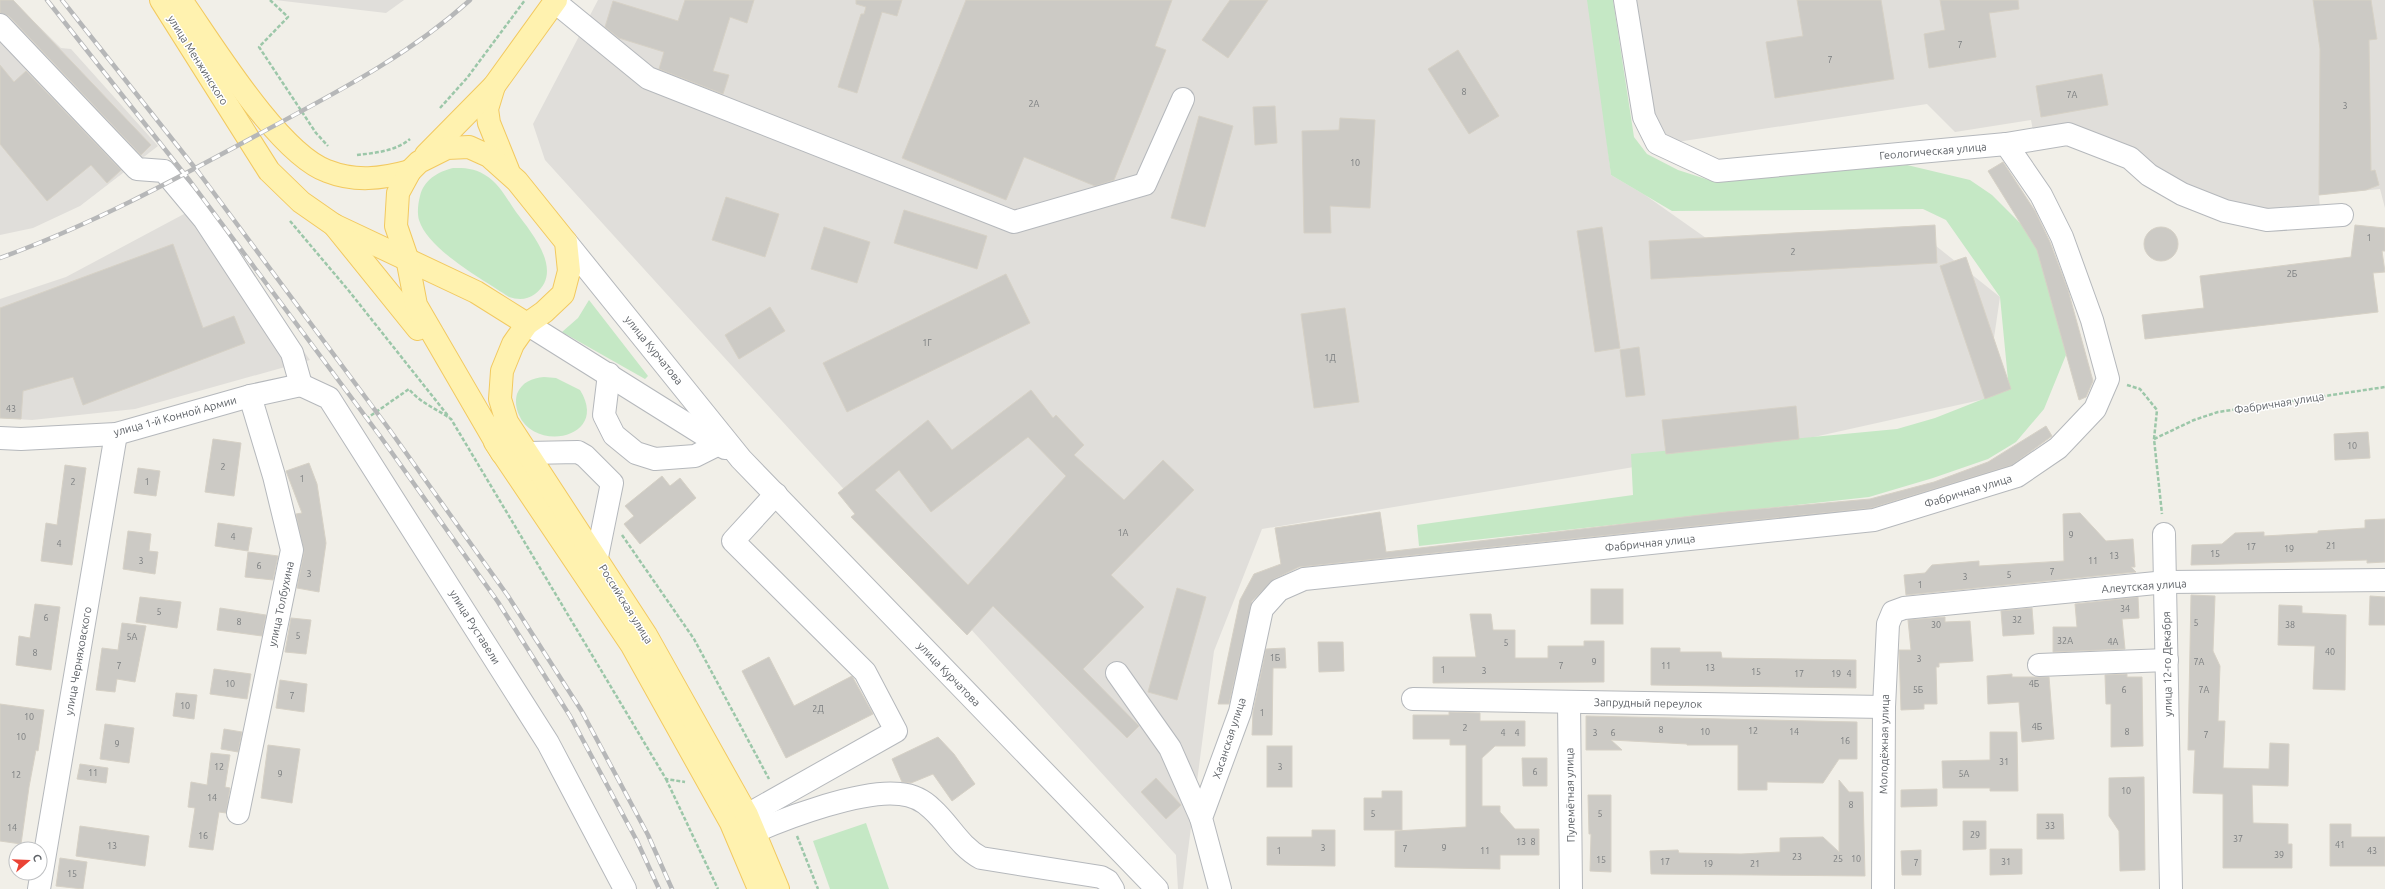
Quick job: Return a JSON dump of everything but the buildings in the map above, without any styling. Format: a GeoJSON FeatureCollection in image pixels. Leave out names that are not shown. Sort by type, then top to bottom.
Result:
{"type":"FeatureCollection","features":[{"type":"Feature","properties":{"kind":"main road","name":"улица Менжинского"},"geometry":{"type":"LineString","coordinates":[[161,0],[235,120],[269,171],[301,202],[334,225]]}},
{"type":"Feature","properties":{"kind":"main road","name":"улица Менжинского"},"geometry":{"type":"LineString","coordinates":[[180,0],[256,107],[303,158],[326,171],[358,179],[382,178],[414,166],[447,148],[469,147],[489,156],[509,173]]}},
{"type":"Feature","properties":{"kind":"main road"},"geometry":{"type":"LineString","coordinates":[[502,453],[416,305],[407,258],[396,226],[398,193],[414,166],[444,134],[494,86],[556,1]]}},
{"type":"Feature","properties":{"kind":"main road"},"geometry":{"type":"LineString","coordinates":[[334,225],[407,258],[476,292],[527,324],[544,312],[563,294],[569,271],[566,242],[509,173],[489,123],[487,108],[494,86]]}},
{"type":"Feature","properties":{"kind":"main road"},"geometry":{"type":"LineString","coordinates":[[334,225],[406,312],[502,453]]}},
{"type":"Feature","properties":{"kind":"main road","name":"Российская улица"},"geometry":{"type":"LineString","coordinates":[[527,324],[514,344],[502,371],[500,399],[508,422],[597,557],[646,635],[750,824],[778,889]]}},
{"type":"Feature","properties":{"kind":"main road","name":"Российская улица"},"geometry":{"type":"LineString","coordinates":[[502,453],[631,644],[731,823],[759,889]]}},
{"type":"Feature","properties":{"kind":"street","name":"Геологическая улица"},"geometry":{"type":"LineString","coordinates":[[1625,0],[1644,117],[1657,143],[1717,170],[2006,144],[2068,134],[2130,158],[2149,175],[2182,194],[2225,211],[2267,220],[2342,215]]}},
{"type":"Feature","properties":{"kind":"street"},"geometry":{"type":"LineString","coordinates":[[556,1],[648,78],[1014,222],[1145,184],[1183,99]]}},
{"type":"Feature","properties":{"kind":"street"},"geometry":{"type":"LineString","coordinates":[[0,25],[137,169],[164,171],[204,219],[292,353],[301,385]]}},
{"type":"Feature","properties":{"kind":"street"},"geometry":{"type":"LineString","coordinates":[[2006,144],[2041,195],[2062,237],[2092,320],[2108,379]]}},
{"type":"Feature","properties":{"kind":"street","name":"улица Курчатова"},"geometry":{"type":"LineString","coordinates":[[566,242],[741,459],[1157,889]]}},
{"type":"Feature","properties":{"kind":"street","name":"улица Курчатова"},"geometry":{"type":"LineString","coordinates":[[527,324],[609,374],[741,459]]}},
{"type":"Feature","properties":{"kind":"street"},"geometry":{"type":"LineString","coordinates":[[609,374],[604,415],[614,435],[636,453],[655,459],[695,456],[718,444]]}},
{"type":"Feature","properties":{"kind":"street","name":"Фабричная улица"},"geometry":{"type":"LineString","coordinates":[[1279,590],[1304,578],[1874,520],[2017,476],[2058,448],[2095,409],[2108,379]]}},
{"type":"Feature","properties":{"kind":"street","name":"улица 1-й Конной Армии"},"geometry":{"type":"LineString","coordinates":[[0,438],[21,439],[116,434],[250,396],[301,385]]}},
{"type":"Feature","properties":{"kind":"street","name":"улица Руставели"},"geometry":{"type":"LineString","coordinates":[[301,385],[329,398],[548,743],[625,889]]}},
{"type":"Feature","properties":{"kind":"street","name":"улица Толбухина"},"geometry":{"type":"LineString","coordinates":[[238,813],[292,550],[274,476],[250,396]]}},
{"type":"Feature","properties":{"kind":"street","name":"улица Черняховского"},"geometry":{"type":"LineString","coordinates":[[39,889],[116,434]]}},
{"type":"Feature","properties":{"kind":"street"},"geometry":{"type":"LineString","coordinates":[[528,453],[578,452],[585,456],[612,483],[597,557]]}},
{"type":"Feature","properties":{"kind":"street"},"geometry":{"type":"LineString","coordinates":[[750,824],[778,796],[896,731],[865,672],[733,541],[776,494]]}},
{"type":"Feature","properties":{"kind":"street","name":"улица 12-го Декабря"},"geometry":{"type":"LineString","coordinates":[[2164,534],[2171,889]]}},
{"type":"Feature","properties":{"kind":"street","name":"Алеутская улица"},"geometry":{"type":"LineString","coordinates":[[1904,608],[2166,582],[2385,580]]}},
{"type":"Feature","properties":{"kind":"street","name":"Хасанская улица"},"geometry":{"type":"LineString","coordinates":[[1201,818],[1240,712],[1262,609],[1279,590]]}},
{"type":"Feature","properties":{"kind":"street","name":"Молодёжная улица"},"geometry":{"type":"LineString","coordinates":[[1883,889],[1884,707],[1888,624],[1893,612],[1904,608]]}},
{"type":"Feature","properties":{"kind":"street"},"geometry":{"type":"LineString","coordinates":[[2039,665],[2167,660]]}},
{"type":"Feature","properties":{"kind":"street"},"geometry":{"type":"LineString","coordinates":[[1117,673],[1170,748],[1201,818],[1220,889]]}},
{"type":"Feature","properties":{"kind":"street","name":"Запрудный переулок"},"geometry":{"type":"LineString","coordinates":[[1413,699],[1884,707]]}},
{"type":"Feature","properties":{"kind":"street","name":"Пулемётная улица"},"geometry":{"type":"LineString","coordinates":[[1569,702],[1572,889]]}},
{"type":"Feature","properties":{"kind":"street"},"geometry":{"type":"LineString","coordinates":[[750,824],[789,817],[823,807],[873,796],[899,794],[916,797],[932,808],[968,850],[981,858],[1101,877],[1108,881],[1113,889]]}},
{"type":"Feature","properties":{"kind":"path"},"geometry":{"type":"LineString","coordinates":[[270,0],[288,17],[259,47],[316,133],[330,148]]}},
{"type":"Feature","properties":{"kind":"path"},"geometry":{"type":"LineString","coordinates":[[439,110],[466,78],[525,0]]}},
{"type":"Feature","properties":{"kind":"path"},"geometry":{"type":"LineString","coordinates":[[353,156],[378,153],[404,144],[415,135]]}},
{"type":"Feature","properties":{"kind":"path"},"geometry":{"type":"LineString","coordinates":[[289,220],[349,290],[451,419],[666,779],[718,889]]}},
{"type":"Feature","properties":{"kind":"path"},"geometry":{"type":"LineString","coordinates":[[2108,379],[2140,389],[2157,410],[2154,439],[2164,534]]}},
{"type":"Feature","properties":{"kind":"path","name":"Фабричная улица"},"geometry":{"type":"LineString","coordinates":[[2154,439],[2194,420],[2218,412],[2385,387]]}},
{"type":"Feature","properties":{"kind":"path"},"geometry":{"type":"LineString","coordinates":[[349,430],[409,390],[418,401],[430,405],[451,419]]}},
{"type":"Feature","properties":{"kind":"path"},"geometry":{"type":"LineString","coordinates":[[606,512],[694,639],[778,796]]}},
{"type":"Feature","properties":{"kind":"path"},"geometry":{"type":"LineString","coordinates":[[666,779],[711,786]]}},
{"type":"Feature","properties":{"kind":"path"},"geometry":{"type":"LineString","coordinates":[[789,817],[818,889]]}},
{"type":"Feature","properties":{"kind":"shaded area"},"geometry":{"type":"Polygon","coordinates":[[[0,0],[12,0],[61,48],[71,49],[158,146],[80,206],[33,228],[0,235],[0,0]]]}},
{"type":"Feature","properties":{"kind":"shaded area"},"geometry":{"type":"Polygon","coordinates":[[[275,0],[404,0],[386,13],[275,0]]]}},
{"type":"Feature","properties":{"kind":"shaded area"},"geometry":{"type":"Polygon","coordinates":[[[598,0],[1590,0],[1611,175],[1645,195],[1706,238],[1911,226],[2000,297],[1985,399],[1814,437],[1262,529],[1214,651],[1183,889],[1178,889],[1176,855],[545,160],[533,124],[598,0]]]}},
{"type":"Feature","properties":{"kind":"shaded area"},"geometry":{"type":"Polygon","coordinates":[[[1636,0],[2385,0],[2385,208],[2380,189],[2319,195],[2320,210],[2232,215],[2123,162],[2033,131],[2031,120],[1955,132],[1927,104],[1677,142],[1664,138],[1653,125],[1636,0]]]}},
{"type":"Feature","properties":{"kind":"shaded area"},"geometry":{"type":"Polygon","coordinates":[[[199,206],[310,360],[135,409],[32,420],[0,418],[0,299],[66,277],[199,206]]]}},
{"type":"Feature","properties":{"kind":"green space"},"geometry":{"type":"Polygon","coordinates":[[[1587,0],[1613,0],[1634,137],[1647,154],[1678,170],[1709,180],[1907,165],[1970,180],[1992,195],[2030,233],[2056,286],[2066,355],[2044,409],[2016,442],[1988,459],[1933,478],[1869,497],[1419,546],[1417,525],[1633,495],[1631,454],[1897,429],[1935,418],[2001,392],[2008,380],[2000,297],[1946,220],[1923,209],[1672,211],[1611,175],[1587,0]]]}},
{"type":"Feature","properties":{"kind":"green space"},"geometry":{"type":"Polygon","coordinates":[[[453,168],[473,170],[490,178],[502,192],[537,241],[546,263],[547,274],[543,285],[532,296],[522,299],[509,297],[445,253],[424,231],[418,214],[422,190],[428,181],[437,174],[453,168]]]}},
{"type":"Feature","properties":{"kind":"green space"},"geometry":{"type":"Polygon","coordinates":[[[589,300],[648,376],[645,379],[562,332],[578,318],[589,300]]]}},
{"type":"Feature","properties":{"kind":"green space"},"geometry":{"type":"Polygon","coordinates":[[[535,378],[556,378],[580,390],[587,406],[585,420],[578,429],[567,435],[553,436],[540,434],[527,427],[519,415],[516,402],[519,390],[528,381],[535,378]]]}},
{"type":"Feature","properties":{"kind":"green space"},"geometry":{"type":"Polygon","coordinates":[[[866,823],[889,889],[830,889],[813,841],[866,823]]]}},
{"type":"Feature","properties":{"kind":"railway"},"geometry":{"type":"LineString","coordinates":[[47,0],[190,181],[380,436],[498,602],[570,716],[637,841],[659,889]]}},
{"type":"Feature","properties":{"kind":"railway"},"geometry":{"type":"LineString","coordinates":[[62,0],[199,173],[389,429],[508,596],[581,710],[648,835],[672,889]]}},
{"type":"Feature","properties":{"kind":"railway"},"geometry":{"type":"LineString","coordinates":[[0,258],[67,231],[132,201],[342,89],[395,57],[421,39],[470,0]]}}]}
